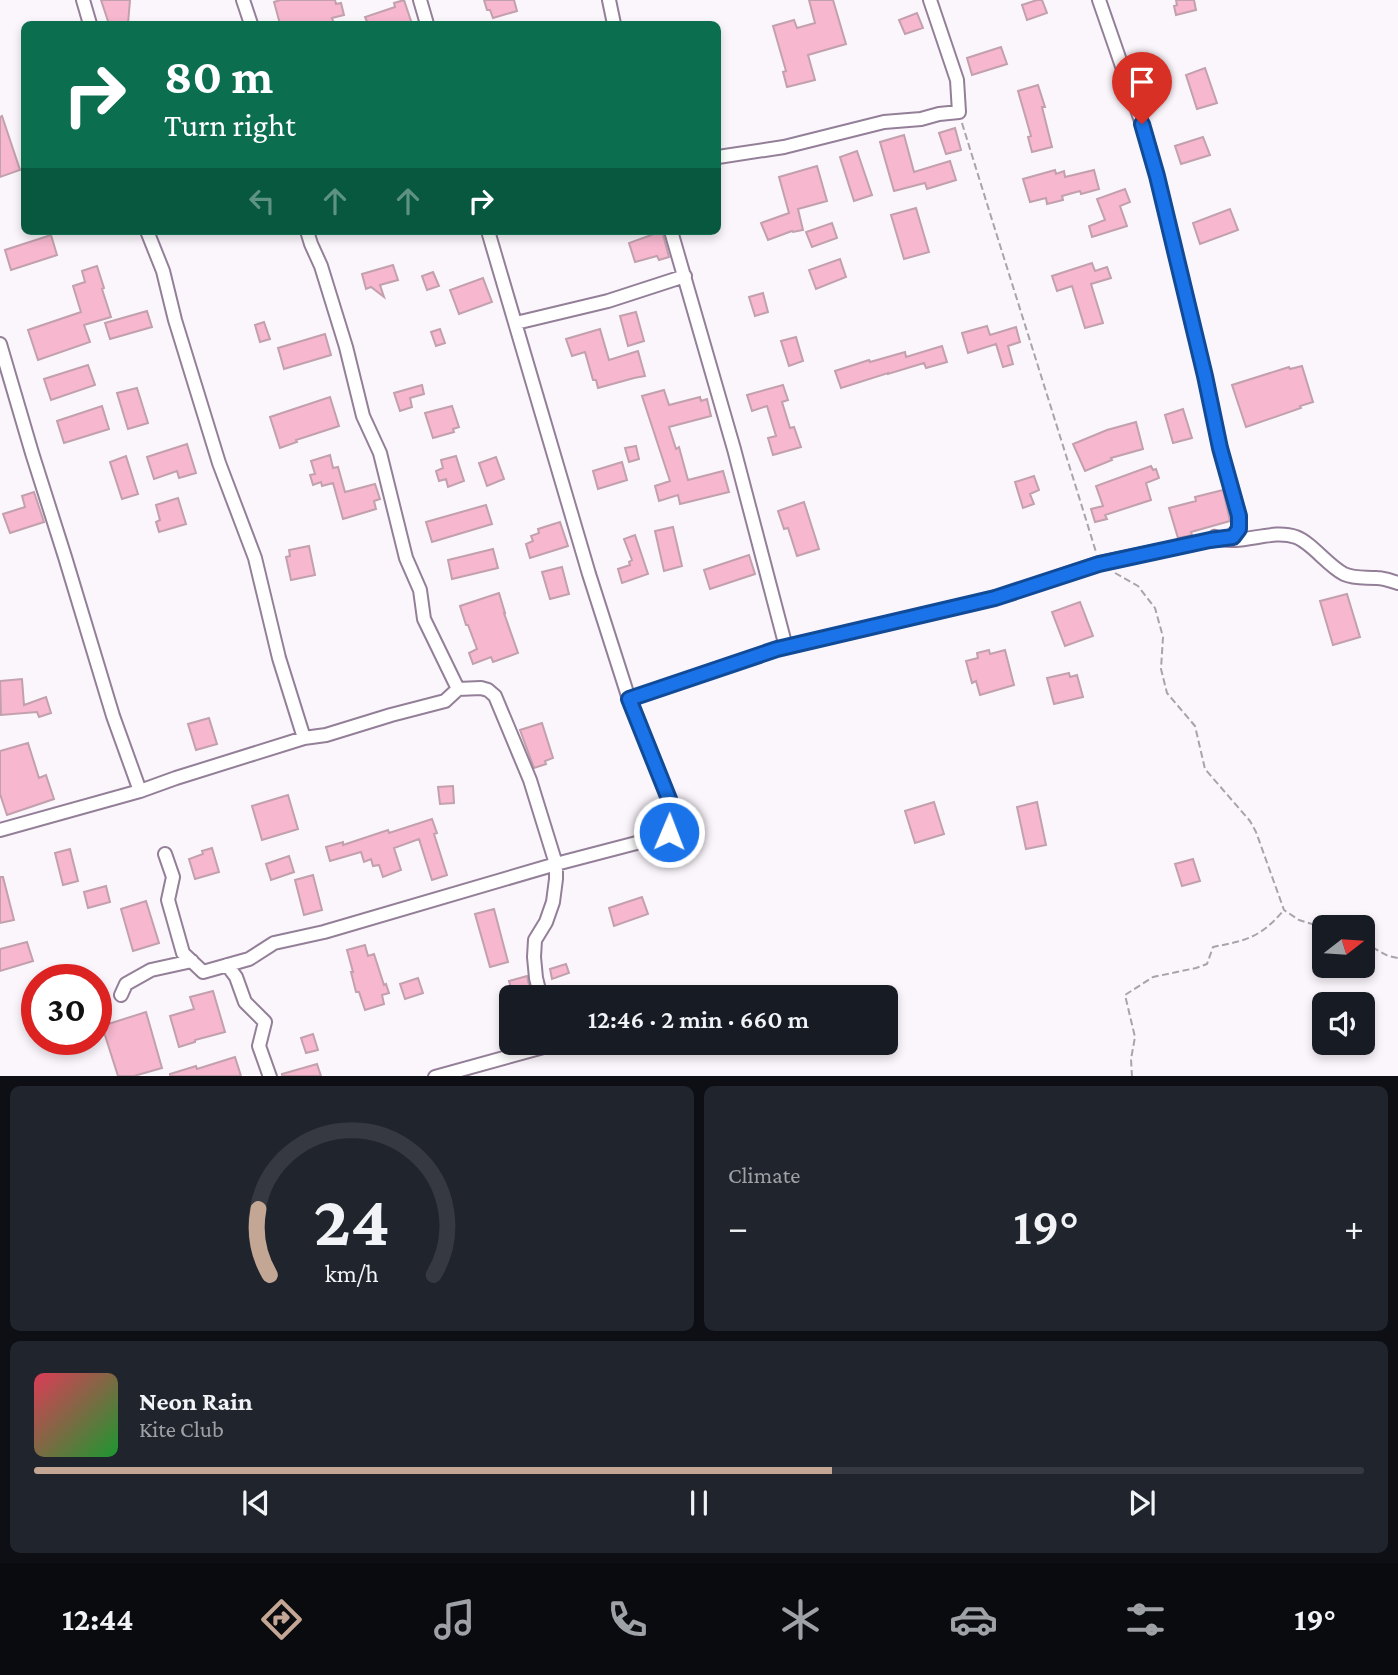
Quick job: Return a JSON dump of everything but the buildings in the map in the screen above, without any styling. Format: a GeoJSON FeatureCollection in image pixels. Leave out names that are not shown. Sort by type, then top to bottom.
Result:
{"type":"FeatureCollection","features":[{"type":"Feature","properties":{"kind":"street"},"geometry":{"type":"LineString","coordinates":[[83,0],[89,21]]}},
{"type":"Feature","properties":{"kind":"street"},"geometry":{"type":"LineString","coordinates":[[243,0],[250,21]]}},
{"type":"Feature","properties":{"kind":"street"},"geometry":{"type":"LineString","coordinates":[[420,0],[426,21]]}},
{"type":"Feature","properties":{"kind":"street"},"geometry":{"type":"LineString","coordinates":[[608,0],[613,21]]}},
{"type":"Feature","properties":{"kind":"street"},"geometry":{"type":"LineString","coordinates":[[721,156],[784,146],[884,122],[959,112],[957,80],[930,0]]}},
{"type":"Feature","properties":{"kind":"street"},"geometry":{"type":"LineString","coordinates":[[1099,0],[1157,176],[1220,448],[1239,516],[1239,529],[1233,537],[1220,540]]}},
{"type":"Feature","properties":{"kind":"street"},"geometry":{"type":"LineString","coordinates":[[148,235],[163,271],[175,320],[219,463],[255,558],[279,658],[304,738]]}},
{"type":"Feature","properties":{"kind":"street"},"geometry":{"type":"LineString","coordinates":[[308,235],[339,324],[363,416],[380,453],[406,558],[420,590],[425,619],[458,689]]}},
{"type":"Feature","properties":{"kind":"street"},"geometry":{"type":"LineString","coordinates":[[165,854],[173,877],[168,900],[183,953],[203,972],[249,959],[274,943],[324,932],[655,838],[669,832],[674,826],[669,799],[629,699],[589,575],[489,235]]}},
{"type":"Feature","properties":{"kind":"street"},"geometry":{"type":"LineString","coordinates":[[672,235],[734,449],[786,647]]}},
{"type":"Feature","properties":{"kind":"street"},"geometry":{"type":"LineString","coordinates":[[516,323],[608,301],[685,276]]}},
{"type":"Feature","properties":{"kind":"street"},"geometry":{"type":"LineString","coordinates":[[0,344],[113,716],[140,791]]}},
{"type":"Feature","properties":{"kind":"street"},"geometry":{"type":"LineString","coordinates":[[629,699],[786,647],[995,598],[1099,564],[1210,540],[1281,534],[1297,537],[1342,573],[1398,583]]}},
{"type":"Feature","properties":{"kind":"street"},"geometry":{"type":"LineString","coordinates":[[0,830],[140,791],[304,738],[326,735],[445,701],[458,689],[488,690],[495,696],[530,780],[556,864],[553,902],[546,922],[535,940],[538,985]]}},
{"type":"Feature","properties":{"kind":"street"},"geometry":{"type":"LineString","coordinates":[[121,995],[127,984],[151,971],[192,961]]}},
{"type":"Feature","properties":{"kind":"street"},"geometry":{"type":"LineString","coordinates":[[227,965],[236,977],[245,1002],[265,1022],[259,1046],[270,1076]]}},
{"type":"Feature","properties":{"kind":"street"},"geometry":{"type":"LineString","coordinates":[[435,1076],[515,1055]]}},
{"type":"Feature","properties":{"kind":"path"},"geometry":{"type":"LineString","coordinates":[[959,112],[1099,564],[1138,586],[1155,608],[1163,637],[1161,669],[1167,692],[1195,726],[1205,769],[1250,821],[1284,910],[1299,920],[1312,924]]}},
{"type":"Feature","properties":{"kind":"path"},"geometry":{"type":"LineString","coordinates":[[1132,1076],[1131,1059],[1135,1037],[1125,995],[1153,977],[1207,964],[1213,947],[1246,940],[1271,925],[1284,910]]}},
{"type":"Feature","properties":{"kind":"path"},"geometry":{"type":"LineString","coordinates":[[1376,949],[1398,958]]}},
{"type":"Feature","properties":{"kind":"route"},"geometry":{"type":"LineString","coordinates":[[669,832],[674,826],[669,799],[629,699],[777,649],[995,598],[1099,564],[1233,537],[1239,529],[1239,516],[1220,448],[1157,176],[1142,124]]}}]}
